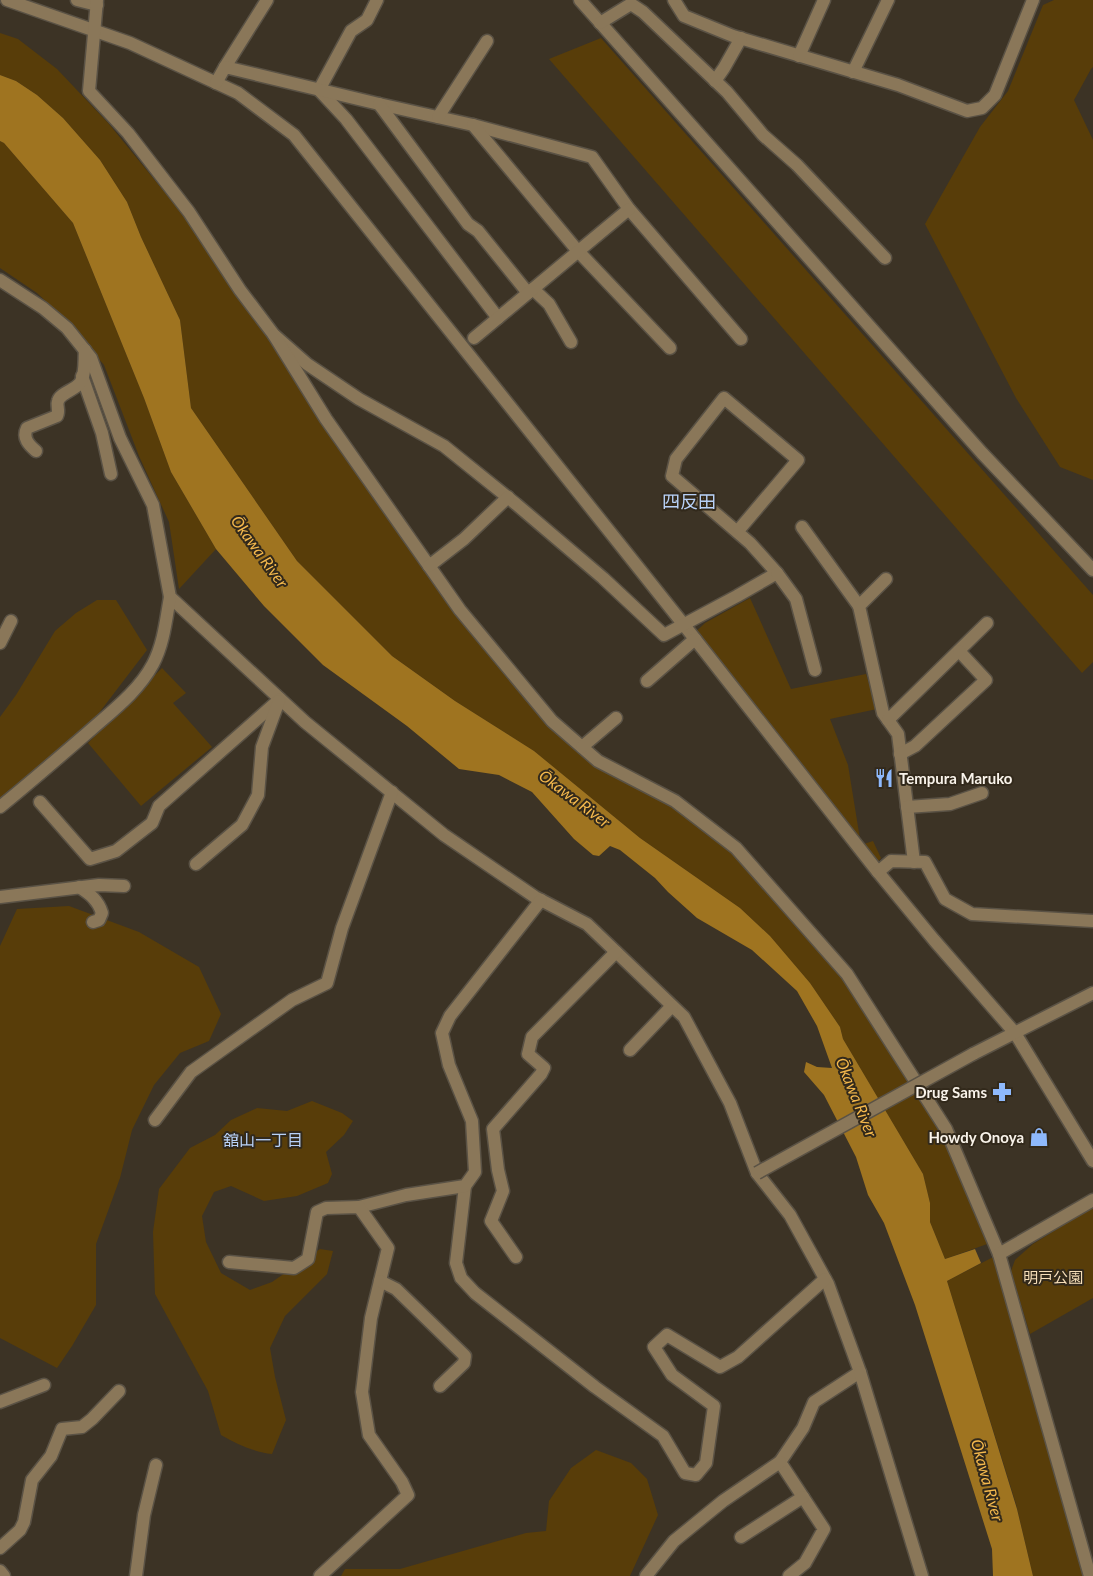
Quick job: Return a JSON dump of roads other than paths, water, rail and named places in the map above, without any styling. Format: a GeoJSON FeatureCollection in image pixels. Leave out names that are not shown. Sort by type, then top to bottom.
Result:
{"type":"FeatureCollection","features":[{"type":"Feature","properties":{"kind":"street"},"geometry":{"type":"LineString","coordinates":[[7,0],[130,43],[238,93],[294,135],[878,872],[1015,1033],[1093,1162]]}},
{"type":"Feature","properties":{"kind":"street"},"geometry":{"type":"LineString","coordinates":[[77,0],[97,2],[89,91],[128,133],[189,212],[240,290],[274,335],[326,419],[463,614],[552,721],[598,761],[676,801],[736,848],[847,974],[946,1129],[999,1254],[1088,1547],[1090,1576]]}},
{"type":"Feature","properties":{"kind":"street"},"geometry":{"type":"LineString","coordinates":[[216,83],[267,0]]}},
{"type":"Feature","properties":{"kind":"street"},"geometry":{"type":"LineString","coordinates":[[319,90],[351,31],[367,20],[377,0]]}},
{"type":"Feature","properties":{"kind":"street"},"geometry":{"type":"LineString","coordinates":[[580,0],[982,454],[1093,570]]}},
{"type":"Feature","properties":{"kind":"street"},"geometry":{"type":"LineString","coordinates":[[674,0],[684,16],[741,38],[898,85],[967,111],[982,108],[995,95],[1033,0]]}},
{"type":"Feature","properties":{"kind":"street"},"geometry":{"type":"LineString","coordinates":[[799,56],[824,0]]}},
{"type":"Feature","properties":{"kind":"street"},"geometry":{"type":"LineString","coordinates":[[853,72],[888,0]]}},
{"type":"Feature","properties":{"kind":"street"},"geometry":{"type":"LineString","coordinates":[[600,23],[631,4],[643,12],[727,92],[763,136],[797,165],[886,258]]}},
{"type":"Feature","properties":{"kind":"street"},"geometry":{"type":"LineString","coordinates":[[715,81],[741,38]]}},
{"type":"Feature","properties":{"kind":"street"},"geometry":{"type":"LineString","coordinates":[[438,117],[487,41]]}},
{"type":"Feature","properties":{"kind":"street"},"geometry":{"type":"LineString","coordinates":[[226,67],[474,125],[592,157],[628,209],[741,339]]}},
{"type":"Feature","properties":{"kind":"street"},"geometry":{"type":"LineString","coordinates":[[319,90],[346,119],[498,318]]}},
{"type":"Feature","properties":{"kind":"street"},"geometry":{"type":"LineString","coordinates":[[379,104],[468,224],[478,232],[531,291],[549,304],[570,342]]}},
{"type":"Feature","properties":{"kind":"street"},"geometry":{"type":"LineString","coordinates":[[474,125],[577,250],[670,348]]}},
{"type":"Feature","properties":{"kind":"street"},"geometry":{"type":"LineString","coordinates":[[474,338],[628,209]]}},
{"type":"Feature","properties":{"kind":"street"},"geometry":{"type":"LineString","coordinates":[[0,280],[43,308],[67,328],[91,358],[120,438],[153,505],[170,597],[162,641],[153,663],[139,685],[119,706],[65,754],[0,807]]}},
{"type":"Feature","properties":{"kind":"street"},"geometry":{"type":"LineString","coordinates":[[274,335],[307,364],[359,399],[444,446],[603,578],[664,635],[777,573]]}},
{"type":"Feature","properties":{"kind":"street"},"geometry":{"type":"LineString","coordinates":[[36,451],[26,439],[25,432],[27,428],[57,416],[60,412],[59,398],[79,385],[85,350]]}},
{"type":"Feature","properties":{"kind":"street"},"geometry":{"type":"LineString","coordinates":[[82,376],[102,433],[111,474]]}},
{"type":"Feature","properties":{"kind":"street"},"geometry":{"type":"LineString","coordinates":[[737,532],[798,460],[724,398],[676,459],[672,476],[737,532],[750,543],[777,573],[796,599],[816,670]]}},
{"type":"Feature","properties":{"kind":"street"},"geometry":{"type":"LineString","coordinates":[[429,566],[464,538],[508,498]]}},
{"type":"Feature","properties":{"kind":"street"},"geometry":{"type":"LineString","coordinates":[[802,527],[859,606],[883,713],[898,734],[914,862]]}},
{"type":"Feature","properties":{"kind":"street"},"geometry":{"type":"LineString","coordinates":[[859,606],[886,579]]}},
{"type":"Feature","properties":{"kind":"street"},"geometry":{"type":"LineString","coordinates":[[170,597],[305,722],[444,835],[542,900],[587,924],[684,1017],[730,1103],[757,1173],[790,1215],[825,1280],[860,1372],[922,1576]]}},
{"type":"Feature","properties":{"kind":"street"},"geometry":{"type":"LineString","coordinates":[[0,643],[10,621]]}},
{"type":"Feature","properties":{"kind":"street"},"geometry":{"type":"LineString","coordinates":[[888,720],[987,622]]}},
{"type":"Feature","properties":{"kind":"street"},"geometry":{"type":"LineString","coordinates":[[647,681],[695,640]]}},
{"type":"Feature","properties":{"kind":"street"},"geometry":{"type":"LineString","coordinates":[[900,754],[915,746],[986,680],[958,650]]}},
{"type":"Feature","properties":{"kind":"street"},"geometry":{"type":"LineString","coordinates":[[40,802],[90,858],[116,850],[152,823],[160,806],[280,699]]}},
{"type":"Feature","properties":{"kind":"street"},"geometry":{"type":"LineString","coordinates":[[196,864],[242,825],[258,795],[262,747],[280,699]]}},
{"type":"Feature","properties":{"kind":"street"},"geometry":{"type":"LineString","coordinates":[[582,747],[616,718]]}},
{"type":"Feature","properties":{"kind":"street"},"geometry":{"type":"LineString","coordinates":[[154,1120],[191,1072],[292,1000],[327,982],[342,928],[392,792]]}},
{"type":"Feature","properties":{"kind":"street"},"geometry":{"type":"LineString","coordinates":[[907,807],[950,804],[982,793]]}},
{"type":"Feature","properties":{"kind":"street"},"geometry":{"type":"LineString","coordinates":[[878,872],[891,860],[925,862],[945,899],[972,914],[1093,921]]}},
{"type":"Feature","properties":{"kind":"street"},"geometry":{"type":"LineString","coordinates":[[0,897],[99,884],[124,886]]}},
{"type":"Feature","properties":{"kind":"street"},"geometry":{"type":"LineString","coordinates":[[79,887],[88,892],[99,904],[102,913],[99,920],[93,922]]}},
{"type":"Feature","properties":{"kind":"street"},"geometry":{"type":"LineString","coordinates":[[542,900],[450,1016],[442,1033],[449,1065],[472,1121],[475,1172],[466,1186],[456,1262],[461,1278],[475,1293],[580,1375],[663,1436],[685,1474],[696,1475],[706,1462],[714,1406],[672,1375],[654,1347],[668,1335],[720,1367],[738,1357],[825,1280]]}},
{"type":"Feature","properties":{"kind":"street"},"geometry":{"type":"LineString","coordinates":[[516,1257],[491,1221],[503,1191],[498,1170],[493,1130],[544,1068],[528,1054],[532,1037],[616,952]]}},
{"type":"Feature","properties":{"kind":"street"},"geometry":{"type":"LineString","coordinates":[[757,1173],[973,1054],[1093,993]]}},
{"type":"Feature","properties":{"kind":"street"},"geometry":{"type":"LineString","coordinates":[[630,1050],[672,1006]]}},
{"type":"Feature","properties":{"kind":"street"},"geometry":{"type":"LineString","coordinates":[[230,1262],[294,1268],[308,1259],[317,1212],[326,1208],[359,1207],[406,1195],[466,1186]]}},
{"type":"Feature","properties":{"kind":"street"},"geometry":{"type":"LineString","coordinates":[[999,1254],[1093,1200]]}},
{"type":"Feature","properties":{"kind":"street"},"geometry":{"type":"LineString","coordinates":[[320,1576],[408,1495],[402,1482],[369,1435],[362,1392],[371,1318],[388,1248],[359,1207]]}},
{"type":"Feature","properties":{"kind":"street"},"geometry":{"type":"LineString","coordinates":[[380,1281],[396,1289],[465,1356],[464,1363],[440,1386]]}},
{"type":"Feature","properties":{"kind":"street"},"geometry":{"type":"LineString","coordinates":[[646,1576],[674,1541],[723,1501],[780,1462],[803,1428],[814,1402],[860,1372]]}},
{"type":"Feature","properties":{"kind":"street"},"geometry":{"type":"LineString","coordinates":[[0,1402],[44,1385]]}},
{"type":"Feature","properties":{"kind":"street"},"geometry":{"type":"LineString","coordinates":[[0,1548],[20,1530],[24,1522],[32,1480],[51,1456],[62,1429],[82,1427],[119,1391]]}},
{"type":"Feature","properties":{"kind":"street"},"geometry":{"type":"LineString","coordinates":[[780,1462],[824,1529],[804,1563],[789,1576]]}},
{"type":"Feature","properties":{"kind":"street"},"geometry":{"type":"LineString","coordinates":[[136,1576],[144,1514],[156,1465]]}},
{"type":"Feature","properties":{"kind":"street"},"geometry":{"type":"LineString","coordinates":[[741,1537],[803,1497]]}},
{"type":"Feature","properties":{"kind":"street"},"geometry":{"type":"LineString","coordinates":[[0,1571],[2,1576]]}},
{"type":"Feature","properties":{"kind":"water","name":"Ōkawa River"},"geometry":{"type":"Polygon","coordinates":[[[0,75],[16,81],[37,95],[63,118],[100,160],[127,202],[141,237],[180,320],[191,408],[297,561],[392,656],[455,701],[534,751],[640,838],[740,908],[770,936],[810,983],[840,1027],[843,1039],[923,1174],[930,1203],[930,1222],[945,1259],[975,1249],[981,1263],[947,1281],[1017,1509],[1033,1576],[993,1576],[992,1549],[915,1305],[884,1223],[868,1195],[856,1157],[824,1095],[804,1072],[806,1062],[817,1067],[832,1068],[817,1026],[797,991],[752,950],[697,918],[655,878],[620,850],[610,846],[599,856],[593,855],[574,839],[532,792],[499,775],[459,769],[407,726],[323,665],[264,606],[216,549],[171,472],[144,398],[73,223],[4,143],[0,141],[0,75]]]}},
{"type":"Feature","properties":{"kind":"place","name":"Tempura Maruko"},"geometry":{"type":"Point","coordinates":[884,778]}},
{"type":"Feature","properties":{"kind":"place","name":"Drug Sams"},"geometry":{"type":"Point","coordinates":[1002,1092]}},
{"type":"Feature","properties":{"kind":"place","name":"Howdy Onoya"},"geometry":{"type":"Point","coordinates":[1039,1137]}},
{"type":"Feature","properties":{"kind":"district","name":"四反田"},"geometry":{"type":"Point","coordinates":[689,501]}},
{"type":"Feature","properties":{"kind":"district","name":"舘山一丁目"},"geometry":{"type":"Point","coordinates":[263,1139]}},
{"type":"Feature","properties":{"kind":"park label","name":"明戸公園"},"geometry":{"type":"Point","coordinates":[1053,1277]}}]}
